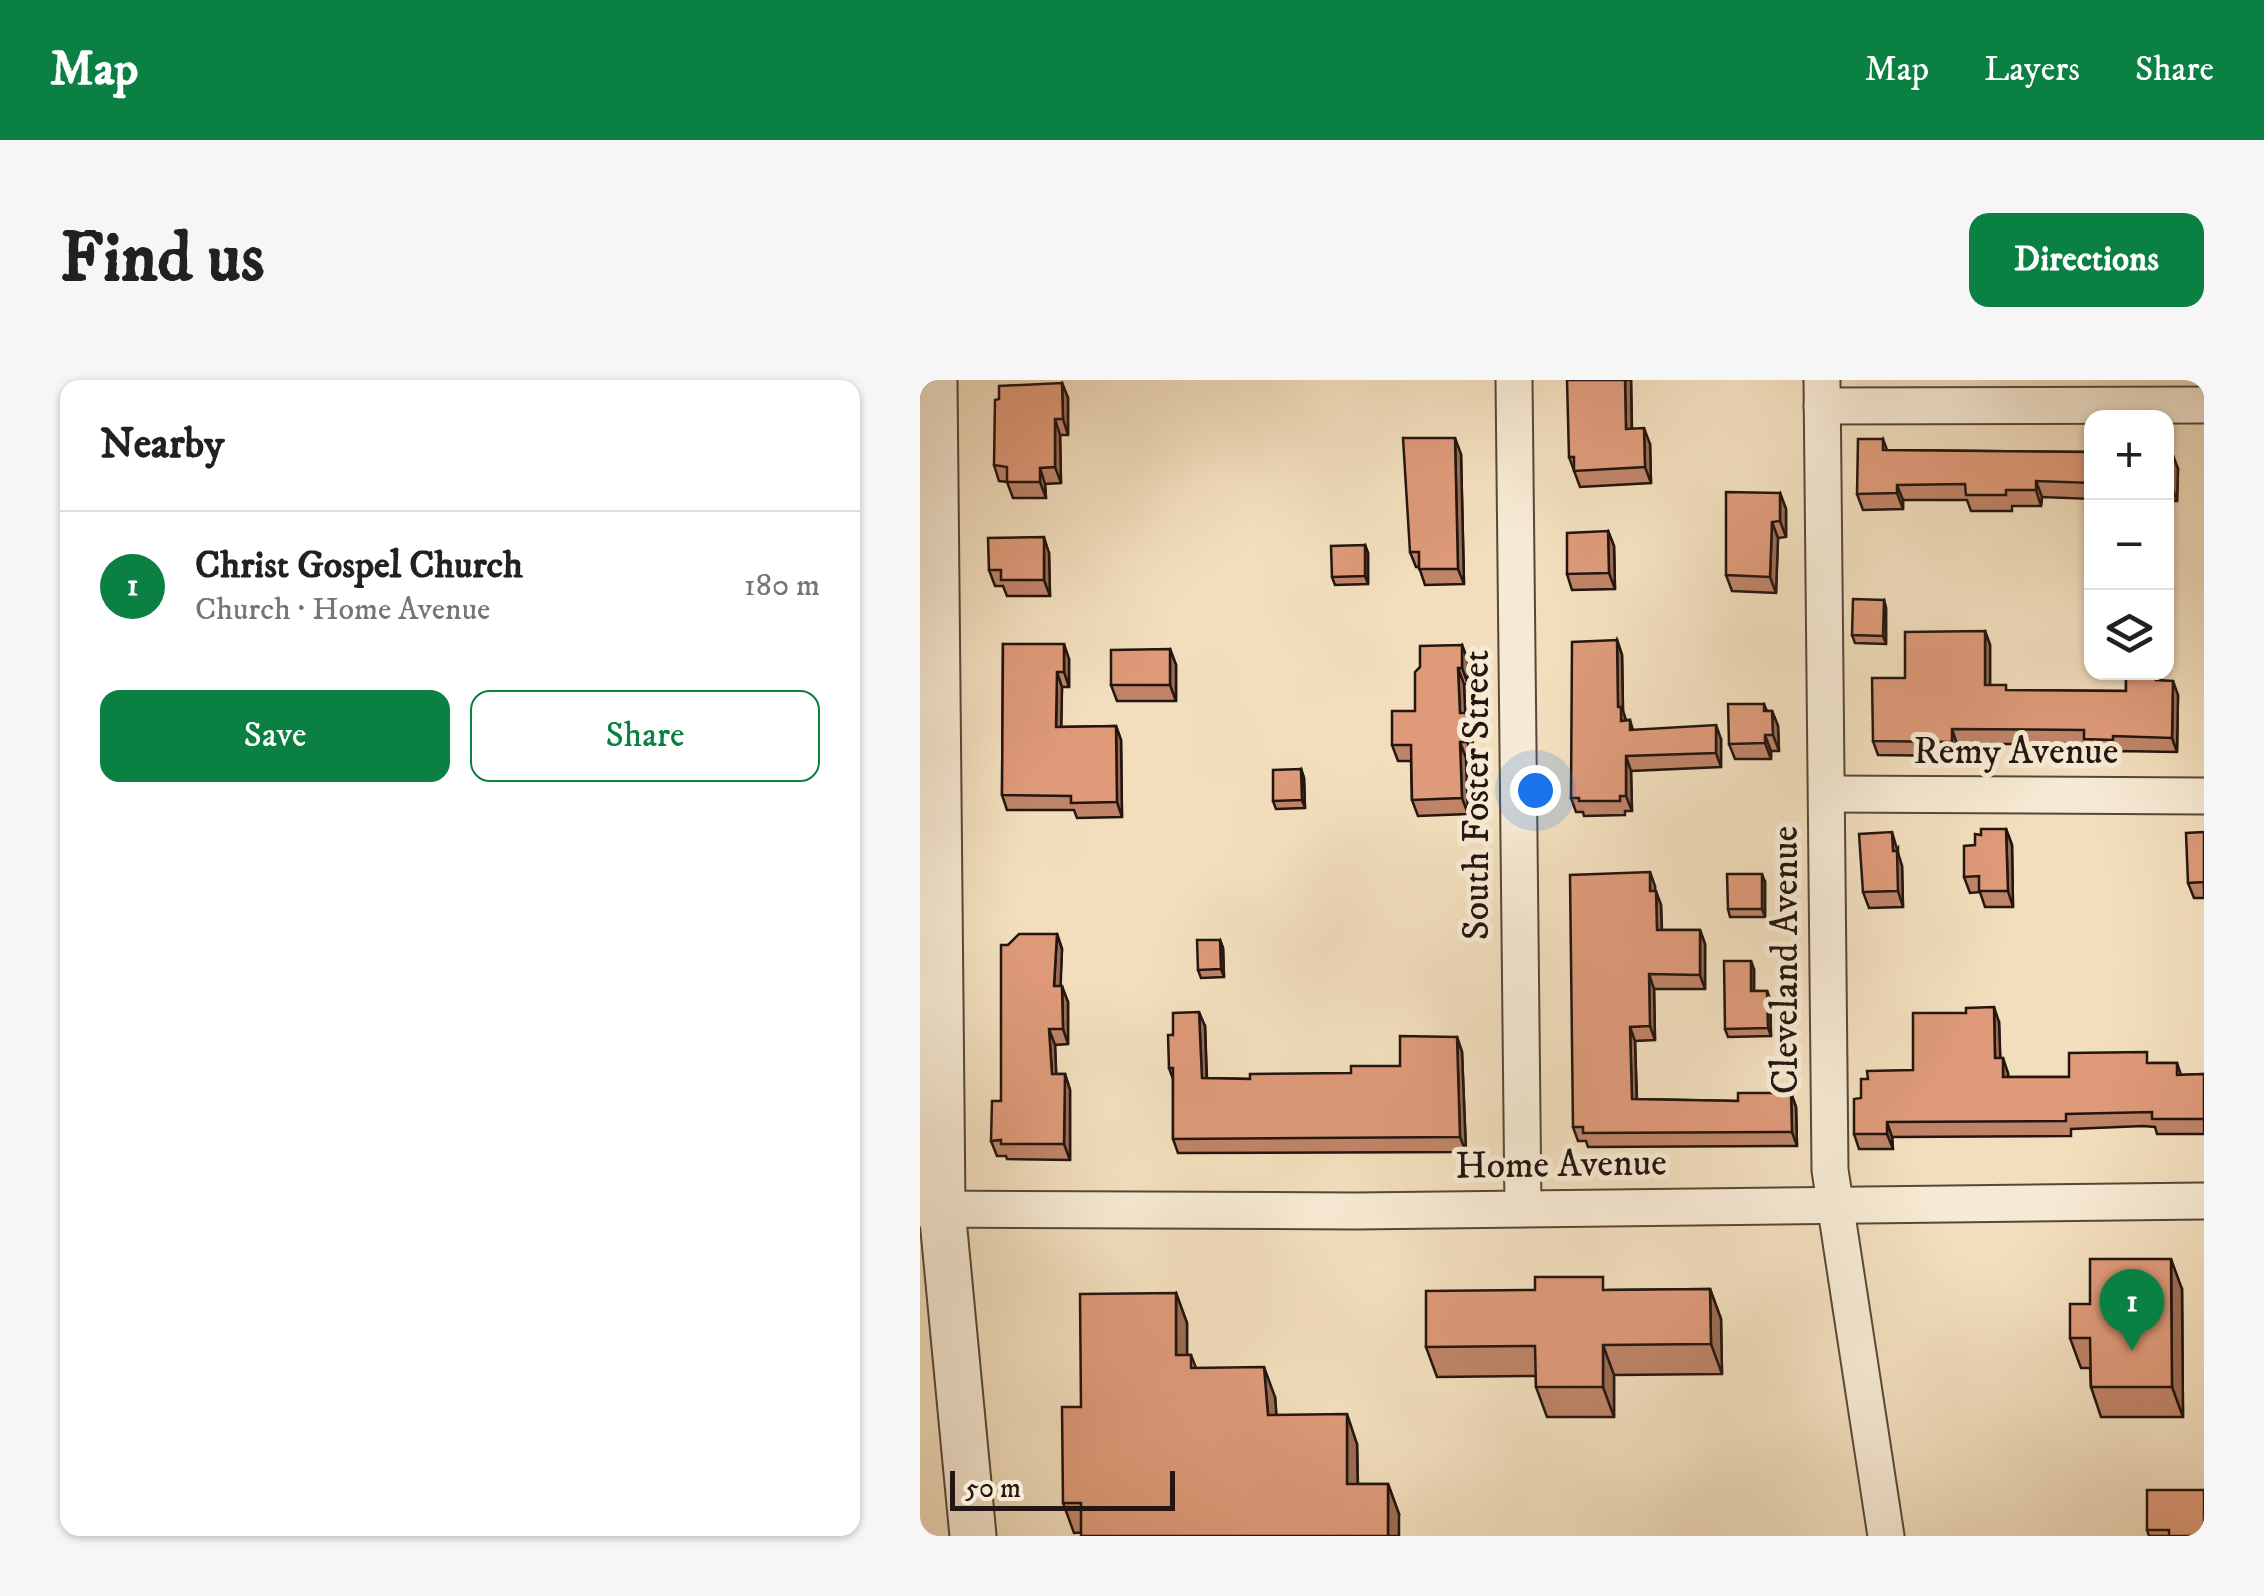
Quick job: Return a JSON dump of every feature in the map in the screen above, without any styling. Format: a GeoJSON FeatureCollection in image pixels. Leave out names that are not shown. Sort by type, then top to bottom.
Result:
{"type":"FeatureCollection","features":[{"type":"Feature","properties":{"kind":"street"},"geometry":{"type":"LineString","coordinates":[[934,380],[931,1209],[973,1536]]}},
{"type":"Feature","properties":{"kind":"street","name":"South Foster Street"},"geometry":{"type":"LineString","coordinates":[[1514,380],[1523,1208]]}},
{"type":"Feature","properties":{"kind":"street"},"geometry":{"type":"LineString","coordinates":[[1822,393],[2204,405]]}},
{"type":"Feature","properties":{"kind":"street","name":"Cleveland Avenue"},"geometry":{"type":"LineString","coordinates":[[1822,393],[1830,1170],[1886,1536]]}},
{"type":"Feature","properties":{"kind":"street","name":"Remy Avenue"},"geometry":{"type":"LineString","coordinates":[[1827,794],[2204,796]]}},
{"type":"Feature","properties":{"kind":"street","name":"Home Avenue"},"geometry":{"type":"LineString","coordinates":[[931,1209],[1523,1208],[2204,1200]]}},
{"type":"Feature","properties":{"kind":"building"},"geometry":{"type":"Polygon","coordinates":[[[1567,380],[1625,380],[1626,429],[1644,428],[1645,467],[1574,471],[1574,457],[1569,457],[1567,380]]]}},
{"type":"Feature","properties":{"kind":"building"},"geometry":{"type":"Polygon","coordinates":[[[1062,383],[1063,419],[1055,419],[1055,467],[1040,468],[1040,482],[1007,482],[1007,467],[994,465],[995,400],[999,399],[999,386],[1062,383]]]}},
{"type":"Feature","properties":{"kind":"building"},"geometry":{"type":"Polygon","coordinates":[[[1403,438],[1455,438],[1458,569],[1419,569],[1419,552],[1410,552],[1403,438]]]}},
{"type":"Feature","properties":{"kind":"building"},"geometry":{"type":"Polygon","coordinates":[[[1858,439],[1883,439],[1883,450],[2084,452],[2084,483],[2036,481],[2036,490],[2006,490],[2006,495],[1966,495],[1965,484],[1897,485],[1897,493],[1857,494],[1858,439]]]}},
{"type":"Feature","properties":{"kind":"building"},"geometry":{"type":"Polygon","coordinates":[[[1726,492],[1780,493],[1780,521],[1772,522],[1770,577],[1726,575],[1726,492]]]}},
{"type":"Feature","properties":{"kind":"building"},"geometry":{"type":"Polygon","coordinates":[[[1608,531],[1609,573],[1567,574],[1567,533],[1608,531]]]}},
{"type":"Feature","properties":{"kind":"building"},"geometry":{"type":"Polygon","coordinates":[[[1044,537],[1044,580],[1001,580],[1001,570],[989,570],[988,538],[1044,537]]]}},
{"type":"Feature","properties":{"kind":"building"},"geometry":{"type":"Polygon","coordinates":[[[1365,545],[1365,576],[1332,577],[1331,546],[1365,545]]]}},
{"type":"Feature","properties":{"kind":"building"},"geometry":{"type":"Polygon","coordinates":[[[1853,599],[1884,600],[1883,636],[1852,635],[1853,599]]]}},
{"type":"Feature","properties":{"kind":"building"},"geometry":{"type":"Polygon","coordinates":[[[1985,631],[1985,685],[2006,685],[2006,690],[2126,691],[2126,680],[2173,681],[2172,738],[2084,739],[2084,730],[1952,729],[1952,742],[1873,741],[1872,678],[1905,678],[1905,632],[1985,631]]]}},
{"type":"Feature","properties":{"kind":"building"},"geometry":{"type":"Polygon","coordinates":[[[1617,640],[1621,721],[1630,720],[1630,730],[1716,725],[1716,753],[1626,756],[1626,796],[1620,796],[1620,801],[1579,801],[1571,798],[1572,642],[1617,640]]]}},
{"type":"Feature","properties":{"kind":"building"},"geometry":{"type":"Polygon","coordinates":[[[1003,644],[1064,644],[1064,672],[1057,672],[1056,727],[1116,726],[1117,802],[1071,803],[1071,796],[1002,795],[1003,644]]]}},
{"type":"Feature","properties":{"kind":"building"},"geometry":{"type":"Polygon","coordinates":[[[1462,645],[1462,668],[1458,668],[1460,713],[1466,713],[1467,742],[1460,742],[1462,798],[1412,800],[1411,745],[1392,745],[1392,711],[1415,711],[1420,646],[1462,645]]]}},
{"type":"Feature","properties":{"kind":"building"},"geometry":{"type":"Polygon","coordinates":[[[1170,649],[1170,685],[1111,685],[1111,650],[1170,649]]]}},
{"type":"Feature","properties":{"kind":"building"},"geometry":{"type":"Polygon","coordinates":[[[1728,704],[1764,704],[1764,711],[1772,711],[1773,735],[1765,735],[1765,743],[1729,744],[1728,704]]]}},
{"type":"Feature","properties":{"kind":"building"},"geometry":{"type":"Polygon","coordinates":[[[1301,769],[1302,800],[1273,801],[1273,770],[1301,769]]]}},
{"type":"Feature","properties":{"kind":"building"},"geometry":{"type":"Polygon","coordinates":[[[1981,829],[2006,829],[2008,891],[1979,891],[1979,876],[1964,877],[1964,846],[1975,845],[1975,834],[1981,835],[1981,829]]]}},
{"type":"Feature","properties":{"kind":"building"},"geometry":{"type":"Polygon","coordinates":[[[1892,832],[1893,851],[1897,851],[1898,891],[1863,892],[1859,834],[1892,832]]]}},
{"type":"Feature","properties":{"kind":"building"},"geometry":{"type":"Polygon","coordinates":[[[2204,832],[2204,882],[2188,883],[2186,833],[2204,832]]]}},
{"type":"Feature","properties":{"kind":"building"},"geometry":{"type":"Polygon","coordinates":[[[1650,872],[1650,891],[1656,891],[1657,930],[1700,930],[1700,975],[1649,974],[1650,1026],[1630,1027],[1632,1099],[1738,1101],[1738,1093],[1791,1093],[1792,1132],[1583,1133],[1583,1127],[1573,1127],[1570,875],[1650,872]]]}},
{"type":"Feature","properties":{"kind":"building"},"geometry":{"type":"Polygon","coordinates":[[[1727,874],[1762,874],[1762,909],[1728,909],[1727,874]]]}},
{"type":"Feature","properties":{"kind":"building"},"geometry":{"type":"Polygon","coordinates":[[[1019,934],[1057,934],[1054,986],[1062,986],[1063,1029],[1049,1029],[1052,1074],[1065,1074],[1064,1144],[991,1141],[992,1101],[1001,1101],[1001,945],[1008,945],[1019,934]]]}},
{"type":"Feature","properties":{"kind":"building"},"geometry":{"type":"Polygon","coordinates":[[[1197,940],[1220,940],[1221,969],[1198,970],[1197,940]]]}},
{"type":"Feature","properties":{"kind":"building"},"geometry":{"type":"Polygon","coordinates":[[[1724,961],[1751,961],[1751,991],[1767,991],[1768,1028],[1725,1029],[1724,961]]]}},
{"type":"Feature","properties":{"kind":"building"},"geometry":{"type":"Polygon","coordinates":[[[1994,1007],[1995,1058],[2003,1058],[2003,1077],[2069,1077],[2069,1053],[2147,1052],[2147,1063],[2177,1063],[2177,1075],[2204,1074],[2204,1119],[2152,1119],[2152,1112],[2066,1114],[2066,1121],[1887,1122],[1887,1134],[1854,1134],[1854,1099],[1861,1098],[1861,1079],[1868,1079],[1867,1071],[1913,1070],[1913,1013],[1966,1013],[1966,1008],[1994,1007]]]}},
{"type":"Feature","properties":{"kind":"building"},"geometry":{"type":"Polygon","coordinates":[[[1199,1012],[1202,1078],[1351,1073],[1351,1066],[1400,1066],[1400,1036],[1457,1037],[1460,1137],[1173,1139],[1173,1068],[1169,1068],[1168,1035],[1173,1035],[1173,1013],[1199,1012]]]}},
{"type":"Feature","properties":{"kind":"building"},"geometry":{"type":"Polygon","coordinates":[[[2090,1259],[2171,1259],[2172,1387],[2091,1387],[2090,1338],[2070,1338],[2070,1304],[2090,1304],[2090,1259]]]}},
{"type":"Feature","properties":{"kind":"building"},"geometry":{"type":"Polygon","coordinates":[[[1535,1277],[1603,1277],[1603,1290],[1710,1289],[1711,1344],[1603,1345],[1603,1387],[1536,1387],[1535,1346],[1426,1347],[1426,1291],[1535,1290],[1535,1277]]]}},
{"type":"Feature","properties":{"kind":"building"},"geometry":{"type":"Polygon","coordinates":[[[1176,1293],[1176,1355],[1191,1355],[1191,1368],[1264,1367],[1268,1415],[1347,1414],[1347,1484],[1388,1484],[1388,1536],[1081,1536],[1081,1503],[1063,1503],[1062,1407],[1081,1407],[1080,1294],[1176,1293]]]}},
{"type":"Feature","properties":{"kind":"building"},"geometry":{"type":"Polygon","coordinates":[[[2147,1490],[2204,1490],[2204,1536],[2169,1536],[2169,1530],[2147,1530],[2147,1490]]]}},
{"type":"Feature","properties":{"kind":"place","name":"Christ Gospel Church"},"geometry":{"type":"Point","coordinates":[2132,1351]}}]}
